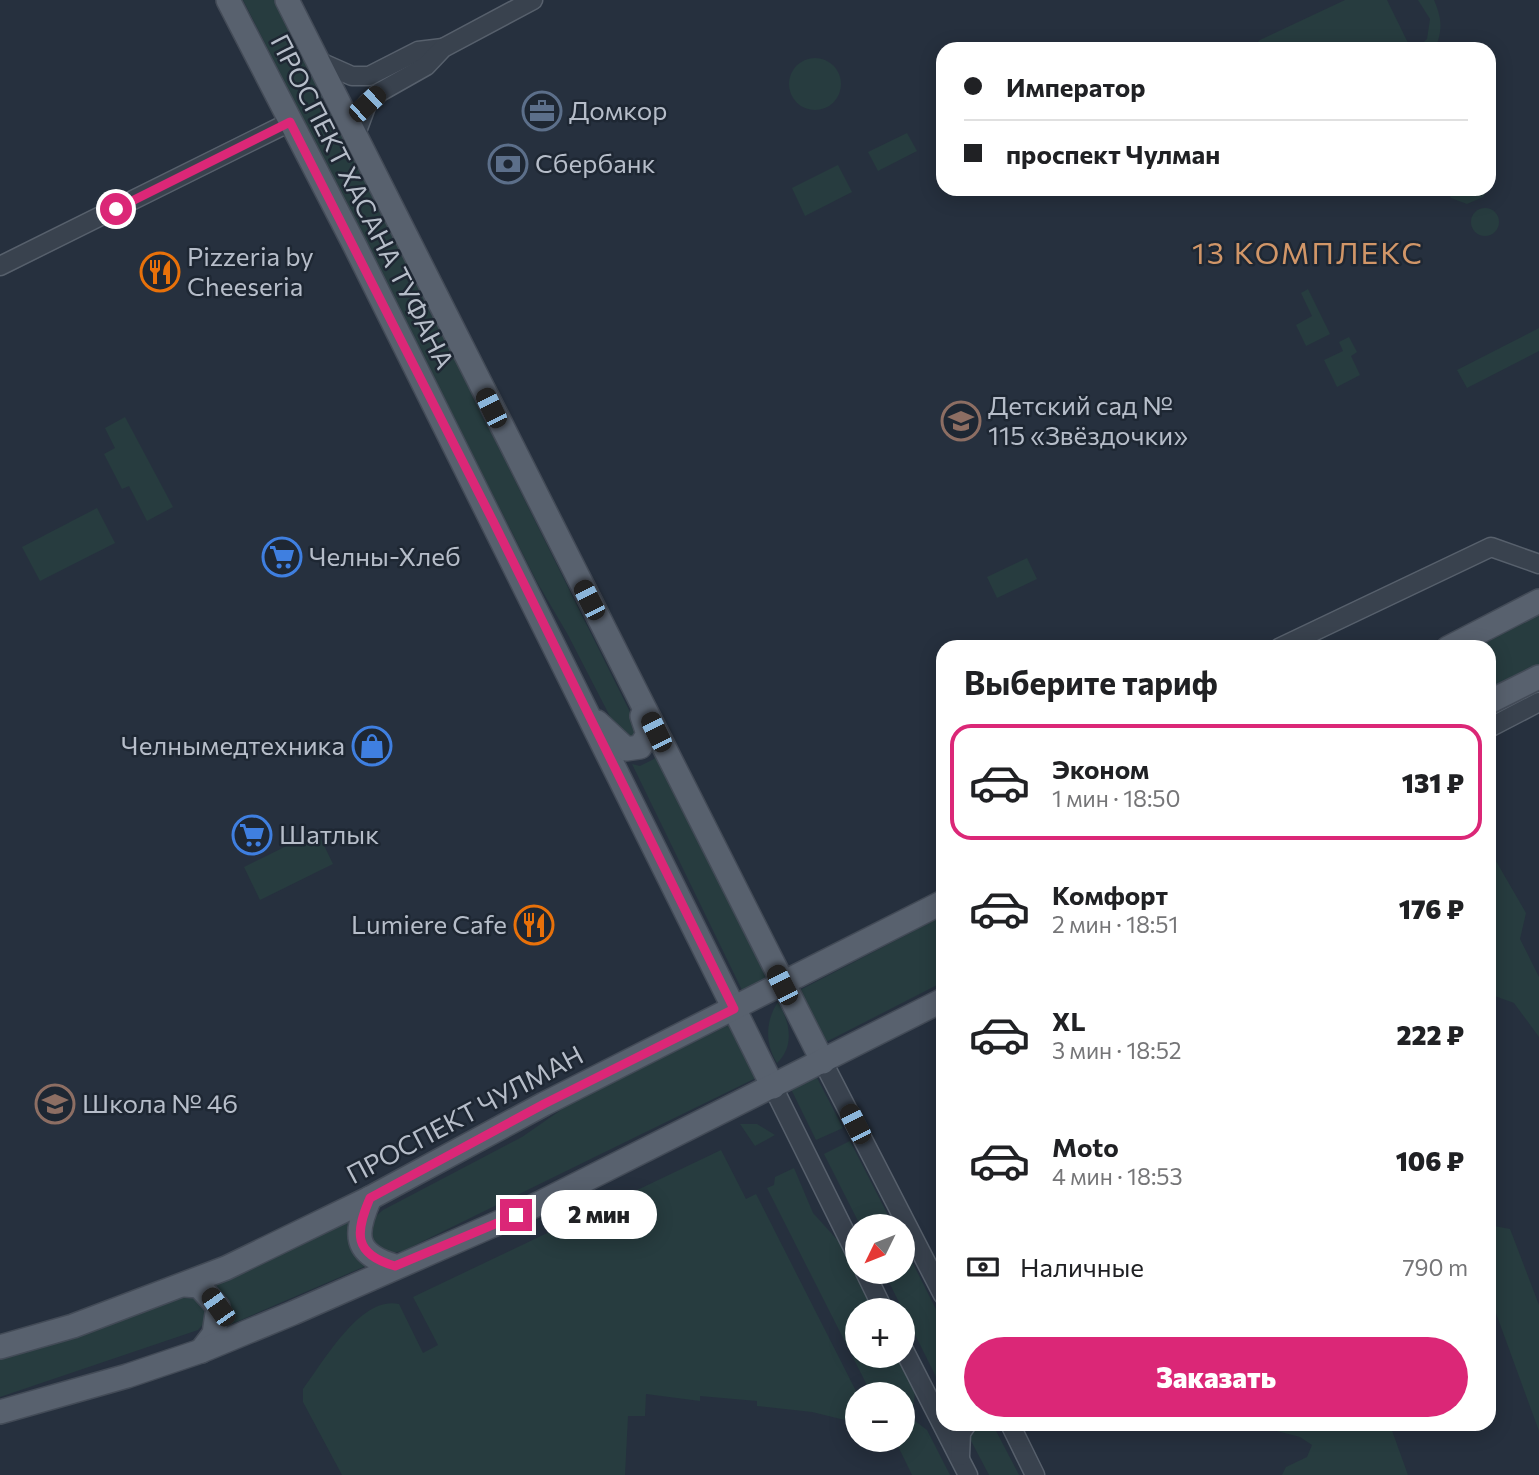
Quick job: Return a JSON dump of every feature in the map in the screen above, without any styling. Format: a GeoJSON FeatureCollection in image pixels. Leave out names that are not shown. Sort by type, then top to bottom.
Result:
{"type":"FeatureCollection","features":[{"type":"Feature","properties":{"kind":"main road","name":"ПРОСПЕКТ ХАСАНА ТУФАНА"},"geometry":{"type":"LineString","coordinates":[[228,0],[773,1087]]}},
{"type":"Feature","properties":{"kind":"main road","name":"ПРОСПЕКТ ХАСАНА ТУФАНА"},"geometry":{"type":"LineString","coordinates":[[287,0],[823,1062]]}},
{"type":"Feature","properties":{"kind":"main road"},"geometry":{"type":"LineString","coordinates":[[1463,640],[1539,601]]}},
{"type":"Feature","properties":{"kind":"main road"},"geometry":{"type":"LineString","coordinates":[[1496,698],[1539,677]]}},
{"type":"Feature","properties":{"kind":"main road"},"geometry":{"type":"LineString","coordinates":[[585,710],[626,750],[640,747],[648,734],[633,687]]}},
{"type":"Feature","properties":{"kind":"main road","name":"ПРОСПЕКТ ЧУЛМАН"},"geometry":{"type":"LineString","coordinates":[[0,1347],[73,1326],[185,1285],[370,1198],[544,1104],[936,906]]}},
{"type":"Feature","properties":{"kind":"main road"},"geometry":{"type":"LineString","coordinates":[[0,1412],[127,1376],[201,1350],[516,1215],[936,1004]]}},
{"type":"Feature","properties":{"kind":"main road"},"geometry":{"type":"LineString","coordinates":[[370,1198],[360,1221],[359,1237],[363,1249],[375,1261],[395,1266]]}},
{"type":"Feature","properties":{"kind":"main road"},"geometry":{"type":"LineString","coordinates":[[185,1285],[199,1286],[218,1307],[214,1334],[201,1350]]}},
{"type":"Feature","properties":{"kind":"street"},"geometry":{"type":"LineString","coordinates":[[356,134],[367,104],[380,92],[426,66],[443,48],[533,0]]}},
{"type":"Feature","properties":{"kind":"street"},"geometry":{"type":"LineString","coordinates":[[318,61],[352,75],[369,76],[418,51],[443,48]]}},
{"type":"Feature","properties":{"kind":"street"},"geometry":{"type":"LineString","coordinates":[[0,266],[290,122]]}},
{"type":"Feature","properties":{"kind":"street"},"geometry":{"type":"LineString","coordinates":[[1296,640],[1492,547],[1539,564]]}},
{"type":"Feature","properties":{"kind":"street"},"geometry":{"type":"LineString","coordinates":[[1496,724],[1539,702]]}},
{"type":"Feature","properties":{"kind":"street","name":"ПРОСПЕКТ ХАСАНА ТУФАНА"},"geometry":{"type":"LineString","coordinates":[[823,1062],[936,1281]]}},
{"type":"Feature","properties":{"kind":"street","name":"ПРОСПЕКТ ХАСАНА ТУФАНА"},"geometry":{"type":"LineString","coordinates":[[773,1087],[845,1232]]}},
{"type":"Feature","properties":{"kind":"street"},"geometry":{"type":"LineString","coordinates":[[913,1368],[936,1412]]}},
{"type":"Feature","properties":{"kind":"street"},"geometry":{"type":"LineString","coordinates":[[946,1431],[964,1467]]}},
{"type":"Feature","properties":{"kind":"street"},"geometry":{"type":"LineString","coordinates":[[962,1431],[964,1467]]}},
{"type":"Feature","properties":{"kind":"street"},"geometry":{"type":"LineString","coordinates":[[1012,1431],[1035,1475]]}},
{"type":"Feature","properties":{"kind":"green space"},"geometry":{"type":"Polygon","coordinates":[[[243,0],[276,0],[638,728],[632,737],[627,738],[618,732],[537,582],[243,0]]]}},
{"type":"Feature","properties":{"kind":"green space"},"geometry":{"type":"Polygon","coordinates":[[[1345,0],[1387,0],[1408,42],[1258,42],[1345,0]]]}},
{"type":"Feature","properties":{"kind":"green space"},"geometry":{"type":"Polygon","coordinates":[[[1418,0],[1434,0],[1440,19],[1437,42],[1424,42],[1427,39],[1430,19],[1418,0]]]}},
{"type":"Feature","properties":{"kind":"green space"},"geometry":{"type":"Polygon","coordinates":[[[815,58],[825,60],[833,66],[839,74],[839,94],[833,102],[825,108],[815,110],[805,108],[797,102],[791,94],[789,84],[791,74],[797,66],[805,60],[815,58]]]}},
{"type":"Feature","properties":{"kind":"green space"},"geometry":{"type":"Polygon","coordinates":[[[907,133],[917,151],[878,171],[868,152],[907,133]]]}},
{"type":"Feature","properties":{"kind":"green space"},"geometry":{"type":"Polygon","coordinates":[[[838,165],[852,192],[805,216],[792,188],[838,165]]]}},
{"type":"Feature","properties":{"kind":"green space"},"geometry":{"type":"Polygon","coordinates":[[[1450,196],[1484,196],[1467,204],[1450,196]]]}},
{"type":"Feature","properties":{"kind":"green space"},"geometry":{"type":"Polygon","coordinates":[[[1485,208],[1495,212],[1499,222],[1495,232],[1485,236],[1475,232],[1471,222],[1475,212],[1485,208]]]}},
{"type":"Feature","properties":{"kind":"green space"},"geometry":{"type":"Polygon","coordinates":[[[1308,289],[1330,334],[1306,346],[1296,325],[1312,316],[1301,293],[1308,289]]]}},
{"type":"Feature","properties":{"kind":"green space"},"geometry":{"type":"Polygon","coordinates":[[[1539,328],[1539,351],[1467,388],[1457,370],[1539,328]]]}},
{"type":"Feature","properties":{"kind":"green space"},"geometry":{"type":"Polygon","coordinates":[[[1349,337],[1357,352],[1351,356],[1360,375],[1337,387],[1324,360],[1343,351],[1339,342],[1349,337]]]}},
{"type":"Feature","properties":{"kind":"green space"},"geometry":{"type":"Polygon","coordinates":[[[125,417],[173,507],[147,521],[129,486],[122,489],[104,454],[115,448],[105,428],[125,417]]]}},
{"type":"Feature","properties":{"kind":"green space"},"geometry":{"type":"Polygon","coordinates":[[[97,508],[115,543],[40,581],[22,547],[97,508]]]}},
{"type":"Feature","properties":{"kind":"green space"},"geometry":{"type":"Polygon","coordinates":[[[1027,558],[1037,579],[997,598],[987,577],[1027,558]]]}},
{"type":"Feature","properties":{"kind":"green space"},"geometry":{"type":"Polygon","coordinates":[[[1539,612],[1539,668],[1496,688],[1496,640],[1485,640],[1539,612]]]}},
{"type":"Feature","properties":{"kind":"green space"},"geometry":{"type":"Polygon","coordinates":[[[658,750],[766,978],[742,990],[632,764],[640,766],[654,759],[658,750]]]}},
{"type":"Feature","properties":{"kind":"green space"},"geometry":{"type":"Polygon","coordinates":[[[317,831],[333,864],[260,900],[244,867],[317,831]]]}},
{"type":"Feature","properties":{"kind":"green space"},"geometry":{"type":"Polygon","coordinates":[[[1496,861],[1526,913],[1520,939],[1539,977],[1539,1037],[1514,1003],[1496,997],[1496,861]]]}},
{"type":"Feature","properties":{"kind":"green space"},"geometry":{"type":"Polygon","coordinates":[[[936,920],[936,986],[826,1042],[800,990],[936,920]]]}},
{"type":"Feature","properties":{"kind":"green space"},"geometry":{"type":"Polygon","coordinates":[[[778,1002],[789,1034],[786,1049],[777,1063],[770,1048],[768,1032],[778,1002]]]}},
{"type":"Feature","properties":{"kind":"green space"},"geometry":{"type":"Polygon","coordinates":[[[729,1025],[756,1078],[403,1251],[383,1250],[369,1237],[373,1219],[383,1210],[522,1137],[568,1105],[729,1025]]]}},
{"type":"Feature","properties":{"kind":"green space"},"geometry":{"type":"Polygon","coordinates":[[[815,1074],[843,1128],[816,1140],[790,1087],[815,1074]]]}},
{"type":"Feature","properties":{"kind":"green space"},"geometry":{"type":"Polygon","coordinates":[[[740,1124],[757,1124],[775,1135],[755,1146],[740,1124]]]}},
{"type":"Feature","properties":{"kind":"green space"},"geometry":{"type":"Polygon","coordinates":[[[850,1141],[887,1214],[854,1214],[824,1154],[850,1141]]]}},
{"type":"Feature","properties":{"kind":"green space"},"geometry":{"type":"Polygon","coordinates":[[[721,1150],[746,1199],[756,1194],[851,1382],[845,1382],[845,1420],[812,1412],[757,1406],[757,1401],[700,1396],[700,1401],[646,1394],[645,1416],[628,1416],[625,1475],[342,1475],[303,1402],[303,1389],[333,1347],[357,1320],[385,1304],[399,1304],[423,1353],[438,1345],[413,1297],[721,1150]]]}},
{"type":"Feature","properties":{"kind":"green space"},"geometry":{"type":"Polygon","coordinates":[[[794,1168],[813,1213],[845,1252],[845,1284],[861,1284],[868,1298],[845,1298],[845,1342],[767,1188],[774,1185],[775,1177],[794,1168]]]}},
{"type":"Feature","properties":{"kind":"green space"},"geometry":{"type":"Polygon","coordinates":[[[350,1218],[350,1243],[368,1265],[227,1326],[227,1302],[211,1283],[350,1218]]]}},
{"type":"Feature","properties":{"kind":"green space"},"geometry":{"type":"Polygon","coordinates":[[[1496,1226],[1510,1229],[1539,1305],[1539,1431],[1496,1313],[1496,1226]]]}},
{"type":"Feature","properties":{"kind":"green space"},"geometry":{"type":"Polygon","coordinates":[[[915,1268],[936,1309],[936,1377],[915,1335],[915,1298],[897,1298],[890,1284],[915,1284],[915,1268]]]}},
{"type":"Feature","properties":{"kind":"green space"},"geometry":{"type":"Polygon","coordinates":[[[184,1296],[195,1296],[207,1311],[206,1321],[198,1330],[0,1397],[0,1355],[184,1296]]]}},
{"type":"Feature","properties":{"kind":"green space"},"geometry":{"type":"Polygon","coordinates":[[[858,1368],[904,1368],[911,1382],[865,1382],[858,1368]]]}},
{"type":"Feature","properties":{"kind":"green space"},"geometry":{"type":"Polygon","coordinates":[[[915,1421],[927,1430],[950,1475],[912,1475],[901,1452],[915,1452],[915,1421]]]}},
{"type":"Feature","properties":{"kind":"green space"},"geometry":{"type":"Polygon","coordinates":[[[972,1431],[996,1431],[1019,1475],[989,1475],[969,1437],[972,1431]]]}},
{"type":"Feature","properties":{"kind":"green space"},"geometry":{"type":"Polygon","coordinates":[[[1277,1431],[1392,1431],[1408,1475],[1282,1475],[1286,1467],[1307,1457],[1312,1445],[1300,1437],[1277,1431]]]}},
{"type":"Feature","properties":{"kind":"place","name":"Домкор"},"geometry":{"type":"Point","coordinates":[542,111]}},
{"type":"Feature","properties":{"kind":"place","name":"Сбербанк"},"geometry":{"type":"Point","coordinates":[508,164]}},
{"type":"Feature","properties":{"kind":"place","name":"Pizzeria by Cheeseria"},"geometry":{"type":"Point","coordinates":[160,272]}},
{"type":"Feature","properties":{"kind":"place","name":"Детский сад № 115 «Звёздочки»"},"geometry":{"type":"Point","coordinates":[961,421]}},
{"type":"Feature","properties":{"kind":"place","name":"Челны-Хлеб"},"geometry":{"type":"Point","coordinates":[282,557]}},
{"type":"Feature","properties":{"kind":"place","name":"Челнымедтехника"},"geometry":{"type":"Point","coordinates":[372,746]}},
{"type":"Feature","properties":{"kind":"place","name":"Шатлык"},"geometry":{"type":"Point","coordinates":[252,835]}},
{"type":"Feature","properties":{"kind":"place","name":"Lumiere Cafe"},"geometry":{"type":"Point","coordinates":[534,925]}},
{"type":"Feature","properties":{"kind":"place","name":"Школа № 46"},"geometry":{"type":"Point","coordinates":[55,1104]}},
{"type":"Feature","properties":{"kind":"district","name":"13 КОМПЛЕКС"},"geometry":{"type":"Point","coordinates":[1308,254]}},
{"type":"Feature","properties":{"kind":"route"},"geometry":{"type":"LineString","coordinates":[[116,209],[290,122],[493,521],[734,1009],[544,1104],[370,1198],[360,1221],[359,1237],[363,1249],[375,1261],[395,1266],[516,1215]]}}]}
